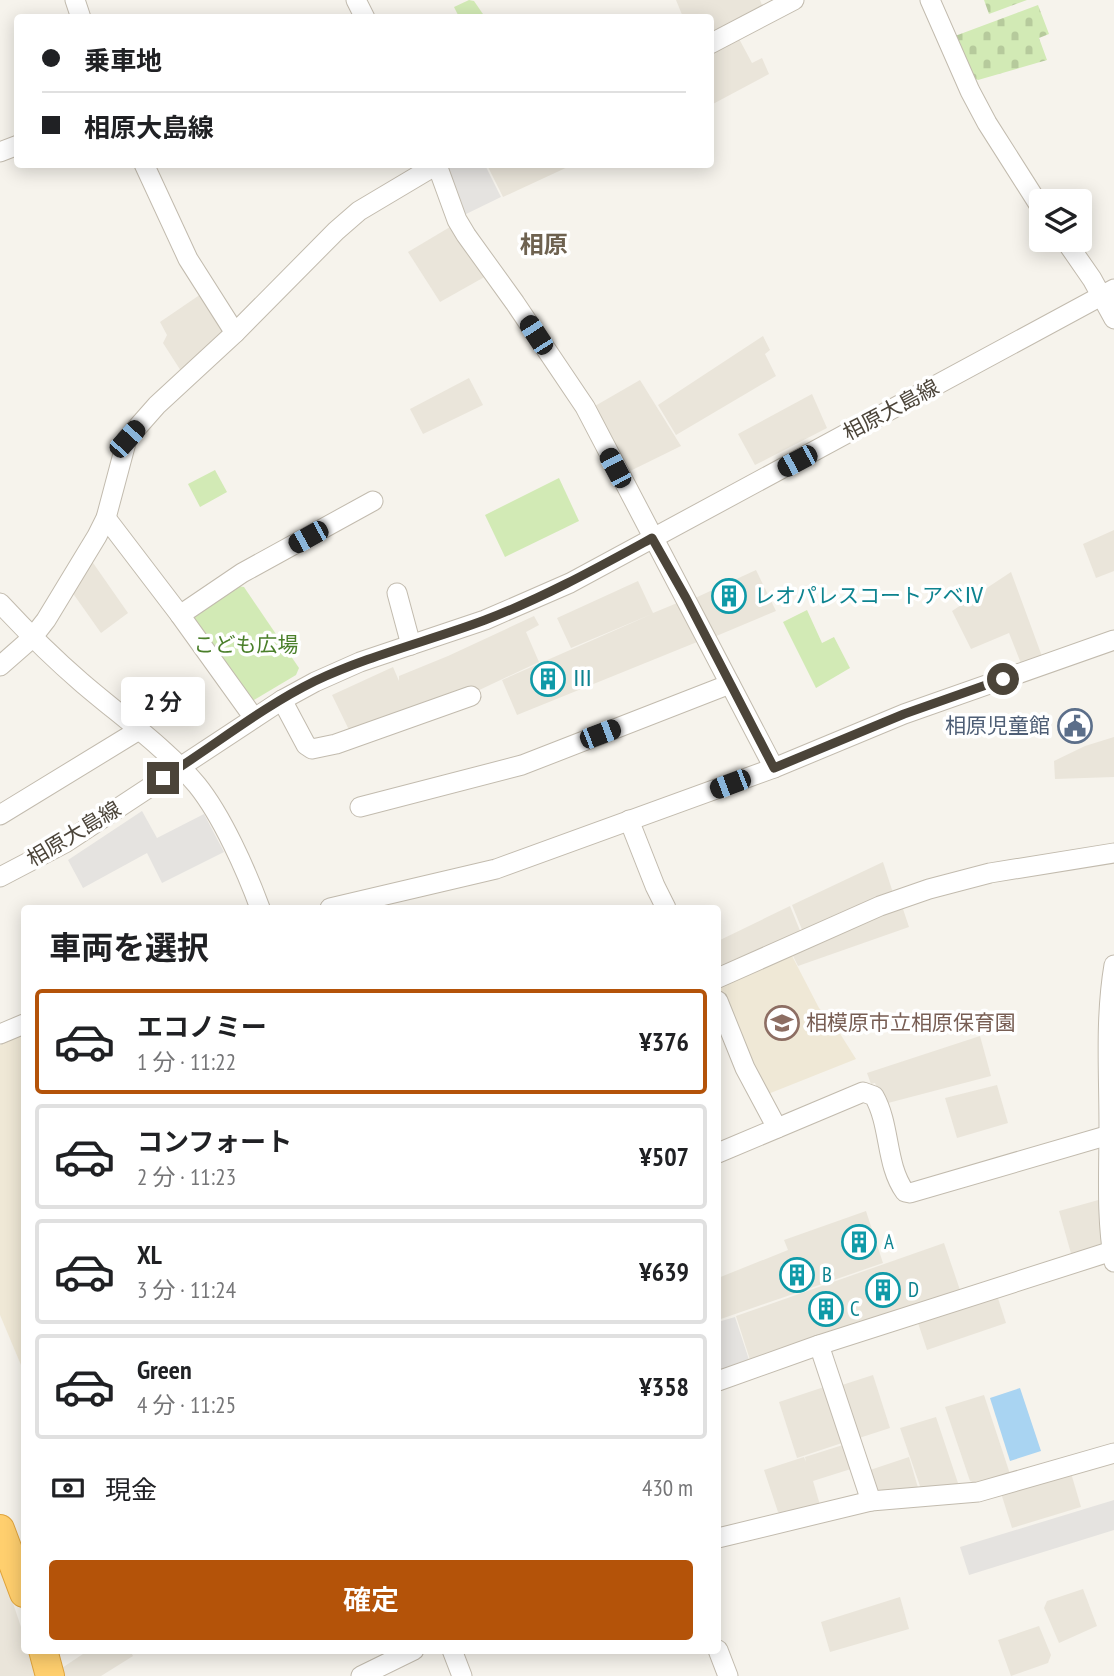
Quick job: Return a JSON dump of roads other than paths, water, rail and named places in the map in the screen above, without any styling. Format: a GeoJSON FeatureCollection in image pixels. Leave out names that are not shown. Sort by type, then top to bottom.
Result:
{"type":"FeatureCollection","features":[{"type":"Feature","properties":{"kind":"highway"},"geometry":{"type":"LineString","coordinates":[[0,1529],[21,1585]]}},
{"type":"Feature","properties":{"kind":"highway"},"geometry":{"type":"LineString","coordinates":[[44,1654],[50,1676]]}},
{"type":"Feature","properties":{"kind":"street"},"geometry":{"type":"LineString","coordinates":[[714,41],[768,6],[794,0]]}},
{"type":"Feature","properties":{"kind":"street"},"geometry":{"type":"LineString","coordinates":[[930,0],[976,102],[1029,189]]}},
{"type":"Feature","properties":{"kind":"street"},"geometry":{"type":"LineString","coordinates":[[146,168],[188,259],[234,333]]}},
{"type":"Feature","properties":{"kind":"street"},"geometry":{"type":"LineString","coordinates":[[0,666],[32,638],[71,583],[106,518],[127,439],[157,405],[359,211],[433,168]]}},
{"type":"Feature","properties":{"kind":"street"},"geometry":{"type":"LineString","coordinates":[[439,168],[457,220],[466,235],[585,407],[774,768]]}},
{"type":"Feature","properties":{"kind":"street"},"geometry":{"type":"LineString","coordinates":[[1075,252],[1108,293],[1114,319]]}},
{"type":"Feature","properties":{"kind":"street","name":"相原大島線"},"geometry":{"type":"LineString","coordinates":[[0,877],[65,842],[282,700],[334,673],[516,607],[570,583],[1108,293]]}},
{"type":"Feature","properties":{"kind":"street"},"geometry":{"type":"LineString","coordinates":[[180,615],[242,573],[373,501]]}},
{"type":"Feature","properties":{"kind":"street"},"geometry":{"type":"LineString","coordinates":[[106,518],[254,718]]}},
{"type":"Feature","properties":{"kind":"street"},"geometry":{"type":"LineString","coordinates":[[397,593],[411,645]]}},
{"type":"Feature","properties":{"kind":"street"},"geometry":{"type":"LineString","coordinates":[[0,603],[32,638],[180,768],[211,803],[259,905]]}},
{"type":"Feature","properties":{"kind":"street"},"geometry":{"type":"LineString","coordinates":[[364,905],[496,869],[774,768],[904,714],[1114,640]]}},
{"type":"Feature","properties":{"kind":"street"},"geometry":{"type":"LineString","coordinates":[[360,807],[522,765],[730,684]]}},
{"type":"Feature","properties":{"kind":"street"},"geometry":{"type":"LineString","coordinates":[[282,700],[306,745],[312,750],[471,696]]}},
{"type":"Feature","properties":{"kind":"street"},"geometry":{"type":"LineString","coordinates":[[0,815],[139,730]]}},
{"type":"Feature","properties":{"kind":"street"},"geometry":{"type":"LineString","coordinates":[[629,820],[664,905]]}},
{"type":"Feature","properties":{"kind":"street"},"geometry":{"type":"LineString","coordinates":[[721,977],[880,906],[929,889],[990,873],[1114,853]]}},
{"type":"Feature","properties":{"kind":"street"},"geometry":{"type":"LineString","coordinates":[[721,1380],[819,1345],[1113,1256],[1108,1008],[1114,965]]}},
{"type":"Feature","properties":{"kind":"street"},"geometry":{"type":"LineString","coordinates":[[721,1012],[745,1068],[777,1128]]}},
{"type":"Feature","properties":{"kind":"street"},"geometry":{"type":"LineString","coordinates":[[0,1034],[21,1025]]}},
{"type":"Feature","properties":{"kind":"street"},"geometry":{"type":"LineString","coordinates":[[721,1152],[863,1092],[871,1094],[876,1100],[885,1122],[890,1155],[902,1188],[910,1193],[1109,1135]]}},
{"type":"Feature","properties":{"kind":"street"},"geometry":{"type":"LineString","coordinates":[[819,1345],[871,1501]]}},
{"type":"Feature","properties":{"kind":"street"},"geometry":{"type":"LineString","coordinates":[[721,1537],[871,1501],[978,1492],[1114,1453]]}},
{"type":"Feature","properties":{"kind":"street"},"geometry":{"type":"LineString","coordinates":[[361,1676],[406,1654]]}},
{"type":"Feature","properties":{"kind":"street"},"geometry":{"type":"LineString","coordinates":[[454,1654],[462,1676]]}},
{"type":"Feature","properties":{"kind":"street"},"geometry":{"type":"LineString","coordinates":[[720,1654],[728,1676]]}},
{"type":"Feature","properties":{"kind":"water"},"geometry":{"type":"Polygon","coordinates":[[[1020,1388],[1041,1451],[1010,1461],[990,1398],[1020,1388]]]}},
{"type":"Feature","properties":{"kind":"place","name":"レオパレスコートアベⅣ"},"geometry":{"type":"Point","coordinates":[729,596]}},
{"type":"Feature","properties":{"kind":"place","name":"Ⅲ"},"geometry":{"type":"Point","coordinates":[548,679]}},
{"type":"Feature","properties":{"kind":"place","name":"相原児童館"},"geometry":{"type":"Point","coordinates":[1075,726]}},
{"type":"Feature","properties":{"kind":"place","name":"相模原市立相原保育園"},"geometry":{"type":"Point","coordinates":[782,1023]}},
{"type":"Feature","properties":{"kind":"place","name":"A"},"geometry":{"type":"Point","coordinates":[859,1242]}},
{"type":"Feature","properties":{"kind":"place","name":"B"},"geometry":{"type":"Point","coordinates":[797,1275]}},
{"type":"Feature","properties":{"kind":"place","name":"D"},"geometry":{"type":"Point","coordinates":[883,1290]}},
{"type":"Feature","properties":{"kind":"place","name":"C"},"geometry":{"type":"Point","coordinates":[826,1309]}},
{"type":"Feature","properties":{"kind":"district","name":"相原"},"geometry":{"type":"Point","coordinates":[544,245]}},
{"type":"Feature","properties":{"kind":"park label","name":"こども広場"},"geometry":{"type":"Point","coordinates":[246,645]}}]}
